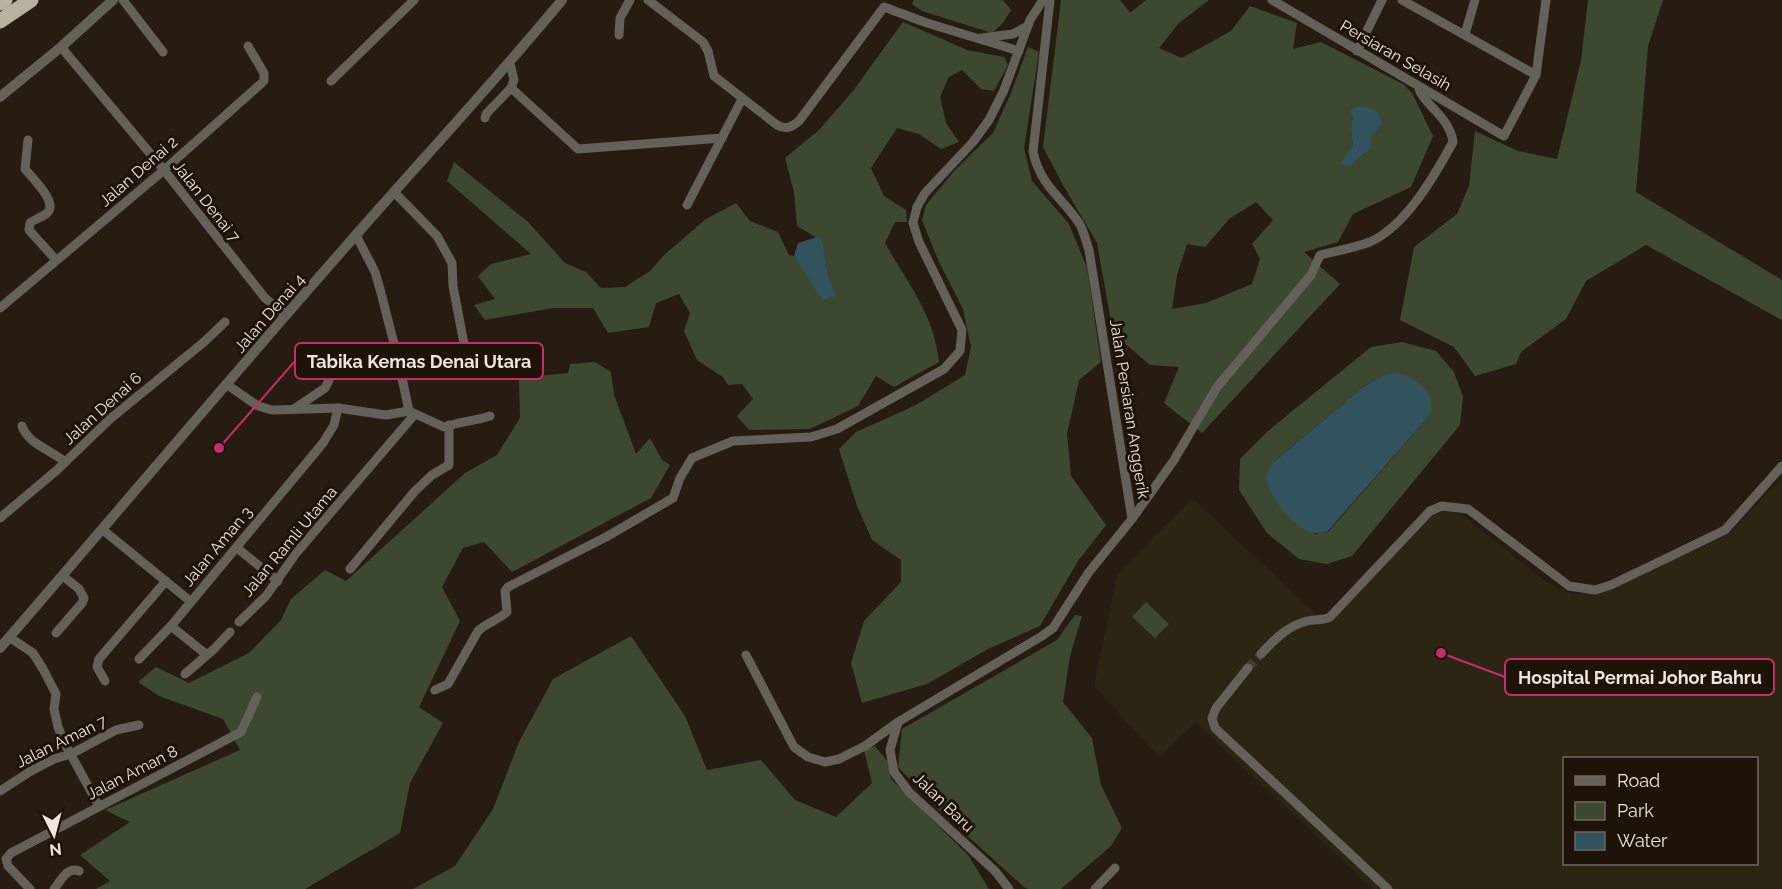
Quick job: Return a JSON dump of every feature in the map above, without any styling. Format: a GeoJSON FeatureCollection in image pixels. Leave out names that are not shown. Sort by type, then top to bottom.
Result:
{"type":"FeatureCollection","features":[{"type":"Feature","properties":{"kind":"highway"},"geometry":{"type":"LineString","coordinates":[[0,3],[5,0]]}},
{"type":"Feature","properties":{"kind":"highway"},"geometry":{"type":"LineString","coordinates":[[0,21],[31,0]]}},
{"type":"Feature","properties":{"kind":"street"},"geometry":{"type":"LineString","coordinates":[[0,97],[113,0]]}},
{"type":"Feature","properties":{"kind":"street"},"geometry":{"type":"LineString","coordinates":[[123,0],[163,52]]}},
{"type":"Feature","properties":{"kind":"street"},"geometry":{"type":"LineString","coordinates":[[331,81],[414,0]]}},
{"type":"Feature","properties":{"kind":"street","name":"Jalan Denai 4"},"geometry":{"type":"LineString","coordinates":[[0,648],[226,384],[510,63],[562,0]]}},
{"type":"Feature","properties":{"kind":"street"},"geometry":{"type":"LineString","coordinates":[[619,35],[620,18],[630,0]]}},
{"type":"Feature","properties":{"kind":"street"},"geometry":{"type":"LineString","coordinates":[[648,0],[703,42],[708,51],[714,76],[784,128],[791,127],[799,121],[884,7],[927,23],[1019,51]]}},
{"type":"Feature","properties":{"kind":"street"},"geometry":{"type":"LineString","coordinates":[[435,690],[448,684],[478,631],[507,612],[505,591],[508,587],[606,537],[673,498],[680,478],[692,458],[733,441],[811,437],[837,429],[944,369],[960,351],[962,330],[919,242],[913,223],[917,207],[925,194],[973,142],[989,120],[1029,26],[1043,0]]}},
{"type":"Feature","properties":{"kind":"street","name":"Jalan Persiaran Anggerik"},"geometry":{"type":"LineString","coordinates":[[746,655],[794,747],[808,757],[825,762],[839,759],[865,746],[898,722],[1053,628],[1089,572],[1132,519],[1089,250],[1080,225],[1037,169],[1033,152],[1050,0]]}},
{"type":"Feature","properties":{"kind":"street","name":"Persiaran Selasih"},"geometry":{"type":"LineString","coordinates":[[1272,0],[1504,136],[1536,75]]}},
{"type":"Feature","properties":{"kind":"street"},"geometry":{"type":"LineString","coordinates":[[1357,51],[1382,0]]}},
{"type":"Feature","properties":{"kind":"street"},"geometry":{"type":"LineString","coordinates":[[1402,0],[1536,75],[1546,0]]}},
{"type":"Feature","properties":{"kind":"street"},"geometry":{"type":"LineString","coordinates":[[1465,34],[1475,0]]}},
{"type":"Feature","properties":{"kind":"street"},"geometry":{"type":"LineString","coordinates":[[976,38],[1013,34],[1029,26]]}},
{"type":"Feature","properties":{"kind":"street","name":"Jalan Denai 2"},"geometry":{"type":"LineString","coordinates":[[0,308],[164,170],[264,81],[262,69],[248,46]]}},
{"type":"Feature","properties":{"kind":"street","name":"Jalan Denai 7"},"geometry":{"type":"LineString","coordinates":[[61,47],[164,170],[265,298],[286,315]]}},
{"type":"Feature","properties":{"kind":"street"},"geometry":{"type":"LineString","coordinates":[[485,118],[486,114],[511,88],[514,80],[510,63]]}},
{"type":"Feature","properties":{"kind":"street"},"geometry":{"type":"LineString","coordinates":[[1132,519],[1174,460],[1217,387],[1311,275],[1320,255],[1371,241],[1392,227],[1434,176],[1453,142],[1452,135],[1444,119],[1421,95],[1419,87]]}},
{"type":"Feature","properties":{"kind":"street"},"geometry":{"type":"LineString","coordinates":[[511,88],[578,149],[722,138]]}},
{"type":"Feature","properties":{"kind":"street"},"geometry":{"type":"LineString","coordinates":[[687,205],[742,99]]}},
{"type":"Feature","properties":{"kind":"street"},"geometry":{"type":"LineString","coordinates":[[28,140],[25,169],[50,200],[51,208],[47,214],[30,223],[29,230],[56,260]]}},
{"type":"Feature","properties":{"kind":"street"},"geometry":{"type":"LineString","coordinates":[[394,192],[437,236],[452,263],[453,286],[468,365]]}},
{"type":"Feature","properties":{"kind":"street"},"geometry":{"type":"LineString","coordinates":[[356,235],[380,289],[412,413]]}},
{"type":"Feature","properties":{"kind":"street","name":"Jalan Denai 6"},"geometry":{"type":"LineString","coordinates":[[0,518],[65,462],[110,419],[225,322]]}},
{"type":"Feature","properties":{"kind":"street"},"geometry":{"type":"LineString","coordinates":[[292,410],[326,388],[330,378],[328,375]]}},
{"type":"Feature","properties":{"kind":"street"},"geometry":{"type":"LineString","coordinates":[[226,384],[258,406],[272,410],[338,408],[386,415],[412,413],[439,426],[490,416]]}},
{"type":"Feature","properties":{"kind":"street","name":"Jalan Aman 3"},"geometry":{"type":"LineString","coordinates":[[139,659],[171,626],[237,548],[315,451],[332,428],[338,408]]}},
{"type":"Feature","properties":{"kind":"street","name":"Jalan Ramli Utama"},"geometry":{"type":"LineString","coordinates":[[239,622],[278,581],[297,552],[362,478],[412,413]]}},
{"type":"Feature","properties":{"kind":"street"},"geometry":{"type":"LineString","coordinates":[[350,569],[415,490],[432,475],[449,465],[449,425]]}},
{"type":"Feature","properties":{"kind":"street"},"geometry":{"type":"LineString","coordinates":[[22,426],[30,439],[65,462]]}},
{"type":"Feature","properties":{"kind":"street"},"geometry":{"type":"LineString","coordinates":[[1261,654],[1279,635],[1295,626],[1309,620],[1322,621],[1330,617],[1430,511],[1442,506],[1468,508],[1569,586],[1595,590],[1611,585],[1725,530],[1782,466]]}},
{"type":"Feature","properties":{"kind":"street"},"geometry":{"type":"LineString","coordinates":[[103,530],[190,601]]}},
{"type":"Feature","properties":{"kind":"street"},"geometry":{"type":"LineString","coordinates":[[237,548],[278,581]]}},
{"type":"Feature","properties":{"kind":"street"},"geometry":{"type":"LineString","coordinates":[[56,633],[84,598],[79,589],[63,576]]}},
{"type":"Feature","properties":{"kind":"street"},"geometry":{"type":"LineString","coordinates":[[105,681],[97,667],[99,659],[166,581]]}},
{"type":"Feature","properties":{"kind":"street"},"geometry":{"type":"LineString","coordinates":[[171,626],[207,655]]}},
{"type":"Feature","properties":{"kind":"street"},"geometry":{"type":"LineString","coordinates":[[185,674],[230,632]]}},
{"type":"Feature","properties":{"kind":"street"},"geometry":{"type":"LineString","coordinates":[[9,637],[33,653],[43,669],[56,694],[54,709],[58,728],[99,806]]}},
{"type":"Feature","properties":{"kind":"street"},"geometry":{"type":"LineString","coordinates":[[1248,668],[1216,708],[1212,718],[1215,728],[1388,889]]}},
{"type":"Feature","properties":{"kind":"street","name":"Jalan Aman 8"},"geometry":{"type":"LineString","coordinates":[[30,889],[8,866],[6,860],[11,853],[241,732],[258,698]]}},
{"type":"Feature","properties":{"kind":"street","name":"Jalan Baru"},"geometry":{"type":"LineString","coordinates":[[898,722],[890,750],[894,772],[909,792],[995,871],[1009,889]]}},
{"type":"Feature","properties":{"kind":"street","name":"Jalan Aman 7"},"geometry":{"type":"LineString","coordinates":[[0,791],[30,771],[54,759],[70,754],[116,730],[139,725]]}},
{"type":"Feature","properties":{"kind":"street"},"geometry":{"type":"LineString","coordinates":[[1095,889],[1115,868]]}},
{"type":"Feature","properties":{"kind":"street"},"geometry":{"type":"LineString","coordinates":[[54,889],[69,870],[79,871]]}},
{"type":"Feature","properties":{"kind":"shaded area"},"geometry":{"type":"Polygon","coordinates":[[[1782,478],[1782,889],[1373,889],[1195,722],[1160,758],[1094,686],[1117,575],[1192,498],[1322,620],[1434,512],[1452,510],[1465,517],[1545,581],[1558,588],[1573,594],[1591,594],[1612,589],[1732,531],[1782,478]]]}},
{"type":"Feature","properties":{"kind":"green space"},"geometry":{"type":"Polygon","coordinates":[[[914,0],[1003,0],[1011,10],[1003,23],[992,33],[922,11],[912,4],[914,0]]]}},
{"type":"Feature","properties":{"kind":"green space"},"geometry":{"type":"Polygon","coordinates":[[[1061,0],[1120,0],[1130,13],[1146,0],[1209,0],[1179,23],[1159,48],[1182,58],[1231,31],[1250,6],[1297,23],[1293,49],[1321,42],[1403,84],[1412,93],[1433,136],[1411,187],[1353,214],[1338,242],[1304,252],[1340,284],[1202,433],[1164,403],[1179,367],[1150,365],[1113,333],[1097,243],[1043,147],[1061,0]],[[1353,116],[1351,165],[1370,148],[1372,134],[1353,116]],[[1256,202],[1229,219],[1205,247],[1187,244],[1177,275],[1172,309],[1206,303],[1252,284],[1260,259],[1252,244],[1273,220],[1256,202]]]}},
{"type":"Feature","properties":{"kind":"green space"},"geometry":{"type":"Polygon","coordinates":[[[1588,0],[1663,0],[1648,46],[1636,192],[1782,280],[1782,320],[1646,245],[1586,281],[1566,319],[1521,352],[1516,364],[1475,376],[1454,347],[1400,320],[1414,247],[1457,214],[1469,186],[1475,131],[1518,151],[1557,159],[1581,61],[1588,0]]]}},
{"type":"Feature","properties":{"kind":"green space"},"geometry":{"type":"Polygon","coordinates":[[[903,22],[967,50],[1004,57],[1008,65],[994,91],[981,89],[962,70],[949,77],[940,97],[946,123],[959,142],[941,149],[919,134],[897,128],[871,168],[884,196],[906,210],[907,222],[895,222],[885,243],[926,314],[932,329],[939,362],[894,387],[876,376],[858,406],[810,429],[749,430],[737,416],[753,399],[742,384],[728,385],[723,377],[697,360],[684,331],[690,313],[679,294],[656,303],[649,327],[608,333],[593,308],[553,308],[485,320],[474,305],[495,299],[478,276],[491,264],[531,254],[447,181],[454,162],[528,222],[565,263],[586,272],[601,288],[625,287],[650,271],[664,255],[706,219],[736,203],[750,221],[778,232],[789,255],[794,256],[824,301],[835,296],[829,279],[822,241],[797,226],[794,192],[785,158],[819,130],[853,91],[903,22]]]}},
{"type":"Feature","properties":{"kind":"green space"},"geometry":{"type":"Polygon","coordinates":[[[1028,47],[1039,52],[1024,148],[1032,181],[1069,224],[1087,268],[1101,362],[1079,380],[1067,434],[1071,476],[1106,525],[1078,561],[1040,626],[988,649],[927,684],[862,703],[851,663],[864,621],[901,582],[901,560],[872,540],[857,506],[839,449],[856,432],[916,405],[965,375],[971,347],[963,309],[939,262],[922,220],[926,205],[955,170],[993,133],[1028,47]]]}},
{"type":"Feature","properties":{"kind":"green space"},"geometry":{"type":"Polygon","coordinates":[[[1402,342],[1436,351],[1454,372],[1463,397],[1460,425],[1352,556],[1327,564],[1299,559],[1267,533],[1239,490],[1240,459],[1268,431],[1371,347],[1402,342]],[[1382,376],[1363,387],[1275,461],[1314,534],[1328,532],[1430,415],[1382,376]]]}},
{"type":"Feature","properties":{"kind":"green space"},"geometry":{"type":"Polygon","coordinates":[[[595,362],[611,372],[614,395],[636,454],[650,438],[662,460],[670,465],[651,498],[512,572],[484,542],[463,548],[442,587],[460,621],[419,707],[443,723],[410,783],[400,833],[305,889],[96,889],[110,881],[80,855],[130,822],[105,810],[240,750],[223,719],[159,696],[138,682],[156,667],[189,683],[249,653],[281,620],[291,599],[325,570],[346,581],[465,473],[497,455],[520,418],[519,378],[568,373],[570,364],[595,362]]]}},
{"type":"Feature","properties":{"kind":"green space"},"geometry":{"type":"Polygon","coordinates":[[[1146,602],[1169,624],[1155,638],[1132,617],[1146,602]]]}},
{"type":"Feature","properties":{"kind":"green space"},"geometry":{"type":"Polygon","coordinates":[[[1075,615],[1082,616],[1070,656],[1063,702],[1092,738],[1101,785],[1122,828],[1111,846],[1061,889],[1028,889],[938,809],[898,767],[902,729],[1057,640],[1075,615]]]}},
{"type":"Feature","properties":{"kind":"green space"},"geometry":{"type":"Polygon","coordinates":[[[631,636],[685,716],[707,770],[761,760],[795,800],[836,817],[872,783],[864,750],[875,746],[888,762],[891,779],[968,855],[989,889],[413,889],[455,866],[493,809],[519,742],[553,679],[631,636]]]}},
{"type":"Feature","properties":{"kind":"water"},"geometry":{"type":"Polygon","coordinates":[[[1356,107],[1367,107],[1378,112],[1382,125],[1372,134],[1371,148],[1350,166],[1340,164],[1353,146],[1351,129],[1353,116],[1349,112],[1356,107]]]}},
{"type":"Feature","properties":{"kind":"water"},"geometry":{"type":"Polygon","coordinates":[[[817,237],[822,240],[829,279],[836,296],[823,301],[794,256],[798,243],[817,237]]]}},
{"type":"Feature","properties":{"kind":"water"},"geometry":{"type":"Polygon","coordinates":[[[1396,373],[1412,379],[1427,392],[1431,397],[1430,415],[1327,532],[1307,531],[1292,520],[1273,496],[1269,488],[1267,473],[1275,461],[1363,387],[1382,376],[1396,373]]]}},
{"type":"Feature","properties":{"kind":"tunnel"},"geometry":{"type":"LineString","coordinates":[[1248,668],[1261,654]]}},
{"type":"Feature","properties":{"kind":"place","name":"Tabika Kemas Denai Utara"},"geometry":{"type":"Point","coordinates":[219,448]}},
{"type":"Feature","properties":{"kind":"place","name":"Hospital Permai Johor Bahru"},"geometry":{"type":"Point","coordinates":[1441,653]}}]}
